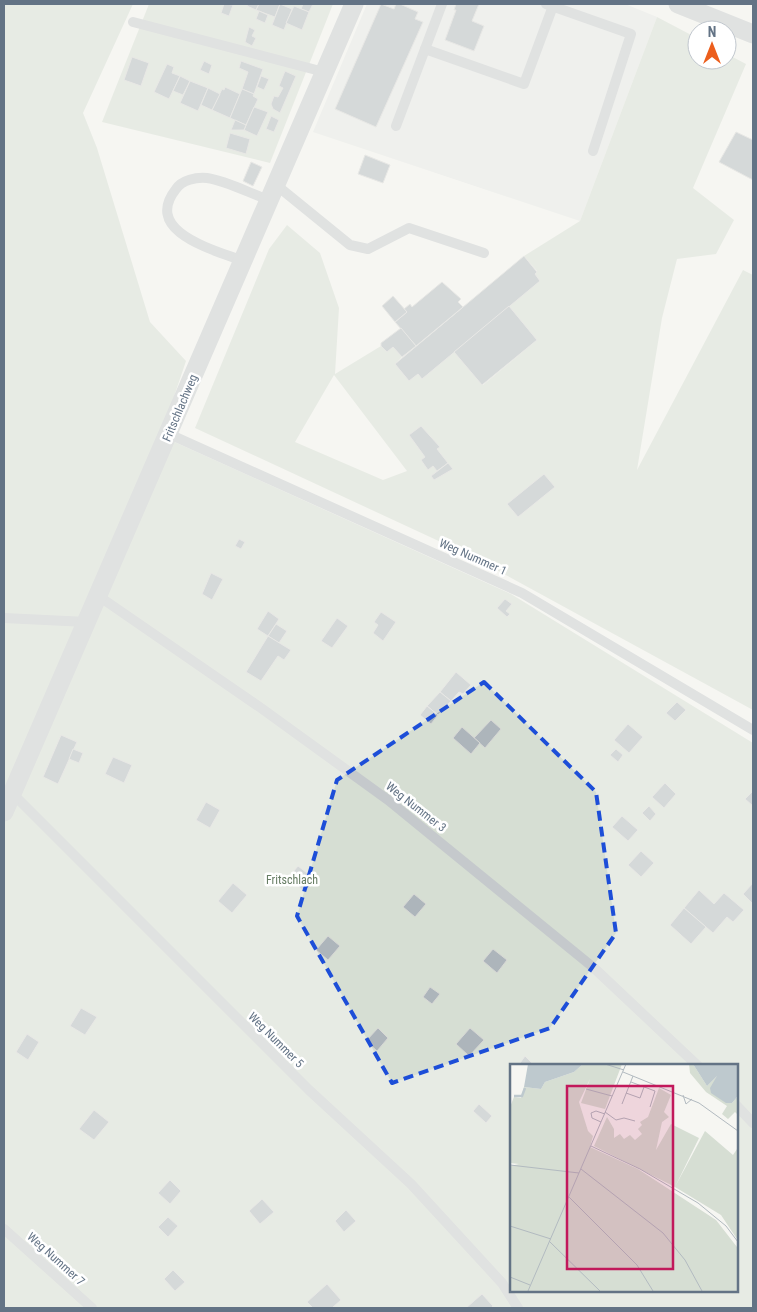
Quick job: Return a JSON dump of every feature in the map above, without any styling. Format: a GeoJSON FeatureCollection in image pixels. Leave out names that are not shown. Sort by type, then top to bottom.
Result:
{"type":"FeatureCollection","features":[{"type":"Feature","properties":{"kind":"street","name":"Fritschlachweg"},"geometry":{"type":"LineString","coordinates":[[4,812],[354,4]]}},
{"type":"Feature","properties":{"kind":"street"},"geometry":{"type":"LineString","coordinates":[[678,4],[753,34]]}},
{"type":"Feature","properties":{"kind":"lane"},"geometry":{"type":"LineString","coordinates":[[396,126],[442,4]]}},
{"type":"Feature","properties":{"kind":"lane"},"geometry":{"type":"LineString","coordinates":[[425,48],[524,84],[549,5],[631,34],[594,151]]}},
{"type":"Feature","properties":{"kind":"lane"},"geometry":{"type":"LineString","coordinates":[[133,22],[324,72]]}},
{"type":"Feature","properties":{"kind":"lane"},"geometry":{"type":"LineString","coordinates":[[243,261],[189,239],[178,232],[171,224],[168,214],[171,196],[177,187],[185,182],[202,178],[272,192],[350,245],[368,249],[409,228],[484,253]]}},
{"type":"Feature","properties":{"kind":"lane","name":"Weg Nummer 1"},"geometry":{"type":"LineString","coordinates":[[169,434],[522,593],[753,730]]}},
{"type":"Feature","properties":{"kind":"lane","name":"Weg Nummer 3"},"geometry":{"type":"LineString","coordinates":[[97,595],[261,708],[388,800],[594,968],[696,1064]]}},
{"type":"Feature","properties":{"kind":"lane"},"geometry":{"type":"LineString","coordinates":[[4,618],[87,622]]}},
{"type":"Feature","properties":{"kind":"lane","name":"Weg Nummer 5"},"geometry":{"type":"LineString","coordinates":[[12,793],[309,1090],[411,1184],[502,1283],[518,1308]]}},
{"type":"Feature","properties":{"kind":"lane"},"geometry":{"type":"LineString","coordinates":[[737,1106],[753,1123]]}},
{"type":"Feature","properties":{"kind":"lane","name":"Weg Nummer 7"},"geometry":{"type":"LineString","coordinates":[[4,1229],[92,1308]]}},
{"type":"Feature","properties":{"kind":"highlighted area"},"geometry":{"type":"Polygon","coordinates":[[[484,682],[596,792],[616,933],[550,1028],[392,1083],[297,916],[337,780],[484,682]]]}},
{"type":"Feature","properties":{"kind":"shaded area"},"geometry":{"type":"Polygon","coordinates":[[[367,4],[625,4],[657,17],[580,221],[313,132],[367,4]]]}},
{"type":"Feature","properties":{"kind":"green space","name":"Fritschlach"},"geometry":{"type":"Polygon","coordinates":[[[4,4],[133,4],[83,113],[97,148],[150,322],[186,361],[160,438],[168,439],[511,594],[753,743],[753,1308],[4,1308],[4,4]]]}},
{"type":"Feature","properties":{"kind":"green space"},"geometry":{"type":"Polygon","coordinates":[[[149,4],[333,4],[270,163],[102,122],[149,4]]]}},
{"type":"Feature","properties":{"kind":"green space"},"geometry":{"type":"Polygon","coordinates":[[[657,17],[687,33],[687,70],[737,70],[737,59],[746,64],[693,188],[734,220],[716,254],[677,259],[662,318],[637,470],[743,270],[753,275],[753,710],[471,556],[195,428],[269,249],[287,225],[320,253],[339,308],[335,374],[381,346],[387,352],[393,347],[402,357],[395,364],[409,381],[418,374],[422,379],[454,352],[483,385],[537,340],[509,306],[540,281],[535,274],[537,271],[524,256],[580,221],[657,17]],[[334,375],[295,442],[383,480],[407,471],[334,375]]]}},
{"type":"Feature","properties":{"kind":"building"},"geometry":{"type":"Polygon","coordinates":[[[224,4],[233,5],[229,16],[221,13],[224,4]]]}},
{"type":"Feature","properties":{"kind":"building"},"geometry":{"type":"Polygon","coordinates":[[[248,4],[259,4],[256,10],[247,6],[248,4]]]}},
{"type":"Feature","properties":{"kind":"building"},"geometry":{"type":"Polygon","coordinates":[[[259,4],[280,4],[275,17],[256,10],[259,4]]]}},
{"type":"Feature","properties":{"kind":"building"},"geometry":{"type":"Polygon","coordinates":[[[280,4],[292,9],[284,30],[272,25],[280,4]]]}},
{"type":"Feature","properties":{"kind":"building"},"geometry":{"type":"Polygon","coordinates":[[[303,4],[313,4],[309,12],[301,9],[303,4]]]}},
{"type":"Feature","properties":{"kind":"building"},"geometry":{"type":"Polygon","coordinates":[[[381,4],[394,9],[396,4],[400,4],[418,12],[415,19],[423,22],[376,127],[335,109],[381,4]]]}},
{"type":"Feature","properties":{"kind":"building"},"geometry":{"type":"Polygon","coordinates":[[[456,4],[479,4],[472,21],[484,26],[474,51],[445,40],[456,10],[454,10],[456,4]]]}},
{"type":"Feature","properties":{"kind":"building"},"geometry":{"type":"Polygon","coordinates":[[[294,6],[309,12],[302,30],[286,23],[294,6]]]}},
{"type":"Feature","properties":{"kind":"building"},"geometry":{"type":"Polygon","coordinates":[[[259,11],[268,15],[265,23],[256,19],[259,11]]]}},
{"type":"Feature","properties":{"kind":"building"},"geometry":{"type":"Polygon","coordinates":[[[249,27],[255,30],[252,36],[256,38],[252,46],[245,42],[249,27]]]}},
{"type":"Feature","properties":{"kind":"building"},"geometry":{"type":"Polygon","coordinates":[[[132,57],[149,63],[141,86],[124,80],[132,57]]]}},
{"type":"Feature","properties":{"kind":"building"},"geometry":{"type":"Polygon","coordinates":[[[204,61],[212,65],[209,74],[200,70],[204,61]]]}},
{"type":"Feature","properties":{"kind":"building"},"geometry":{"type":"Polygon","coordinates":[[[241,61],[263,69],[254,94],[242,89],[248,72],[239,68],[241,61]]]}},
{"type":"Feature","properties":{"kind":"building"},"geometry":{"type":"Polygon","coordinates":[[[167,64],[174,67],[172,73],[180,76],[169,99],[154,92],[167,64]]]}},
{"type":"Feature","properties":{"kind":"building"},"geometry":{"type":"Polygon","coordinates":[[[285,71],[296,76],[280,113],[273,109],[271,104],[274,96],[278,97],[283,88],[279,86],[285,71]]]}},
{"type":"Feature","properties":{"kind":"building"},"geometry":{"type":"Polygon","coordinates":[[[180,76],[190,81],[183,95],[173,91],[180,76]]]}},
{"type":"Feature","properties":{"kind":"building"},"geometry":{"type":"Polygon","coordinates":[[[261,76],[269,79],[264,90],[257,87],[261,76]]]}},
{"type":"Feature","properties":{"kind":"building"},"geometry":{"type":"Polygon","coordinates":[[[190,81],[208,88],[198,111],[180,103],[190,81]]]}},
{"type":"Feature","properties":{"kind":"building"},"geometry":{"type":"Polygon","coordinates":[[[225,87],[240,94],[230,118],[212,110],[222,89],[224,90],[225,87]]]}},
{"type":"Feature","properties":{"kind":"building"},"geometry":{"type":"Polygon","coordinates":[[[208,88],[220,94],[212,110],[201,105],[208,88]]]}},
{"type":"Feature","properties":{"kind":"building"},"geometry":{"type":"Polygon","coordinates":[[[242,89],[254,94],[253,96],[258,99],[246,125],[230,118],[242,89]]]}},
{"type":"Feature","properties":{"kind":"building"},"geometry":{"type":"Polygon","coordinates":[[[254,107],[268,112],[257,136],[244,130],[254,107]]]}},
{"type":"Feature","properties":{"kind":"building"},"geometry":{"type":"Polygon","coordinates":[[[271,116],[279,120],[274,132],[266,129],[271,116]]]}},
{"type":"Feature","properties":{"kind":"building"},"geometry":{"type":"Polygon","coordinates":[[[235,120],[246,125],[244,130],[231,130],[235,120]]]}},
{"type":"Feature","properties":{"kind":"building"},"geometry":{"type":"Polygon","coordinates":[[[736,132],[753,140],[753,180],[719,162],[736,132]]]}},
{"type":"Feature","properties":{"kind":"building"},"geometry":{"type":"Polygon","coordinates":[[[230,133],[250,139],[246,154],[226,148],[230,133]]]}},
{"type":"Feature","properties":{"kind":"building"},"geometry":{"type":"Polygon","coordinates":[[[365,155],[390,165],[383,183],[358,174],[365,155]]]}},
{"type":"Feature","properties":{"kind":"building"},"geometry":{"type":"Polygon","coordinates":[[[251,162],[262,167],[253,186],[243,181],[251,162]]]}},
{"type":"Feature","properties":{"kind":"building"},"geometry":{"type":"Polygon","coordinates":[[[524,256],[537,272],[535,274],[540,281],[422,379],[418,374],[409,381],[395,364],[524,256]]]}},
{"type":"Feature","properties":{"kind":"building"},"geometry":{"type":"Polygon","coordinates":[[[442,282],[461,299],[458,302],[463,307],[416,346],[395,322],[407,312],[404,309],[410,304],[412,307],[442,282]]]}},
{"type":"Feature","properties":{"kind":"building"},"geometry":{"type":"Polygon","coordinates":[[[393,296],[407,312],[395,322],[382,306],[393,296]]]}},
{"type":"Feature","properties":{"kind":"building"},"geometry":{"type":"Polygon","coordinates":[[[509,306],[537,340],[482,385],[454,352],[509,306]]]}},
{"type":"Feature","properties":{"kind":"building"},"geometry":{"type":"Polygon","coordinates":[[[401,328],[416,346],[402,357],[393,347],[387,352],[381,346],[381,343],[401,328]]]}},
{"type":"Feature","properties":{"kind":"building"},"geometry":{"type":"Polygon","coordinates":[[[421,426],[440,447],[437,449],[448,463],[437,471],[433,466],[428,470],[421,460],[425,457],[409,435],[421,426]]]}},
{"type":"Feature","properties":{"kind":"building"},"geometry":{"type":"Polygon","coordinates":[[[448,463],[453,469],[434,480],[431,476],[448,463]]]}},
{"type":"Feature","properties":{"kind":"building"},"geometry":{"type":"Polygon","coordinates":[[[544,474],[555,487],[518,517],[507,504],[544,474]]]}},
{"type":"Feature","properties":{"kind":"building"},"geometry":{"type":"Polygon","coordinates":[[[239,539],[245,542],[241,549],[235,546],[239,539]]]}},
{"type":"Feature","properties":{"kind":"building"},"geometry":{"type":"Polygon","coordinates":[[[211,573],[223,579],[212,600],[202,594],[211,573]]]}},
{"type":"Feature","properties":{"kind":"building"},"geometry":{"type":"Polygon","coordinates":[[[505,599],[512,604],[506,611],[510,614],[507,617],[497,608],[505,599]]]}},
{"type":"Feature","properties":{"kind":"building"},"geometry":{"type":"Polygon","coordinates":[[[268,611],[279,619],[268,636],[257,629],[268,611]]]}},
{"type":"Feature","properties":{"kind":"building"},"geometry":{"type":"Polygon","coordinates":[[[381,612],[396,622],[383,641],[373,633],[378,625],[374,622],[381,612]]]}},
{"type":"Feature","properties":{"kind":"building"},"geometry":{"type":"Polygon","coordinates":[[[337,618],[348,626],[332,648],[321,641],[337,618]]]}},
{"type":"Feature","properties":{"kind":"building"},"geometry":{"type":"Polygon","coordinates":[[[276,624],[287,631],[279,643],[268,636],[276,624]]]}},
{"type":"Feature","properties":{"kind":"building"},"geometry":{"type":"Polygon","coordinates":[[[268,636],[291,650],[284,660],[278,656],[261,681],[246,672],[268,636]]]}},
{"type":"Feature","properties":{"kind":"building"},"geometry":{"type":"Polygon","coordinates":[[[456,672],[471,685],[463,694],[459,692],[451,701],[440,692],[456,672]]]}},
{"type":"Feature","properties":{"kind":"building"},"geometry":{"type":"Polygon","coordinates":[[[440,692],[451,701],[438,715],[427,706],[440,692]]]}},
{"type":"Feature","properties":{"kind":"building"},"geometry":{"type":"Polygon","coordinates":[[[677,702],[686,710],[675,721],[666,713],[677,702]]]}},
{"type":"Feature","properties":{"kind":"building"},"geometry":{"type":"Polygon","coordinates":[[[427,706],[438,715],[431,724],[420,715],[427,706]]]}},
{"type":"Feature","properties":{"kind":"building"},"geometry":{"type":"Polygon","coordinates":[[[491,720],[501,729],[485,748],[474,738],[491,720]]]}},
{"type":"Feature","properties":{"kind":"building"},"geometry":{"type":"Polygon","coordinates":[[[628,724],[643,737],[629,753],[614,740],[628,724]]]}},
{"type":"Feature","properties":{"kind":"building"},"geometry":{"type":"Polygon","coordinates":[[[462,727],[480,743],[471,754],[453,738],[462,727]]]}},
{"type":"Feature","properties":{"kind":"building"},"geometry":{"type":"Polygon","coordinates":[[[61,735],[77,742],[58,784],[43,777],[61,735]]]}},
{"type":"Feature","properties":{"kind":"building"},"geometry":{"type":"Polygon","coordinates":[[[73,749],[83,753],[79,763],[69,759],[73,749]]]}},
{"type":"Feature","properties":{"kind":"building"},"geometry":{"type":"Polygon","coordinates":[[[616,749],[623,755],[618,762],[610,755],[616,749]]]}},
{"type":"Feature","properties":{"kind":"building"},"geometry":{"type":"Polygon","coordinates":[[[113,757],[132,765],[124,783],[105,774],[113,757]]]}},
{"type":"Feature","properties":{"kind":"building"},"geometry":{"type":"Polygon","coordinates":[[[665,783],[676,794],[664,808],[652,797],[665,783]]]}},
{"type":"Feature","properties":{"kind":"building"},"geometry":{"type":"Polygon","coordinates":[[[753,791],[753,806],[745,799],[753,791]]]}},
{"type":"Feature","properties":{"kind":"building"},"geometry":{"type":"Polygon","coordinates":[[[206,802],[220,810],[210,828],[196,820],[206,802]]]}},
{"type":"Feature","properties":{"kind":"building"},"geometry":{"type":"Polygon","coordinates":[[[649,806],[656,814],[650,821],[642,813],[649,806]]]}},
{"type":"Feature","properties":{"kind":"building"},"geometry":{"type":"Polygon","coordinates":[[[622,816],[638,830],[628,841],[612,827],[622,816]]]}},
{"type":"Feature","properties":{"kind":"building"},"geometry":{"type":"Polygon","coordinates":[[[641,851],[654,863],[641,877],[628,865],[641,851]]]}},
{"type":"Feature","properties":{"kind":"building"},"geometry":{"type":"Polygon","coordinates":[[[298,866],[315,879],[305,892],[288,878],[298,866]]]}},
{"type":"Feature","properties":{"kind":"building"},"geometry":{"type":"Polygon","coordinates":[[[233,883],[247,895],[232,913],[218,901],[233,883]]]}},
{"type":"Feature","properties":{"kind":"building"},"geometry":{"type":"Polygon","coordinates":[[[753,883],[753,904],[743,894],[753,883]]]}},
{"type":"Feature","properties":{"kind":"building"},"geometry":{"type":"Polygon","coordinates":[[[699,890],[714,904],[724,893],[744,910],[733,922],[727,917],[713,933],[684,908],[699,890]]]}},
{"type":"Feature","properties":{"kind":"building"},"geometry":{"type":"Polygon","coordinates":[[[414,894],[426,904],[415,917],[403,907],[414,894]]]}},
{"type":"Feature","properties":{"kind":"building"},"geometry":{"type":"Polygon","coordinates":[[[684,908],[706,927],[691,944],[670,925],[684,908]]]}},
{"type":"Feature","properties":{"kind":"building"},"geometry":{"type":"Polygon","coordinates":[[[328,936],[340,946],[328,960],[316,950],[328,936]]]}},
{"type":"Feature","properties":{"kind":"building"},"geometry":{"type":"Polygon","coordinates":[[[493,949],[507,960],[497,973],[483,961],[493,949]]]}},
{"type":"Feature","properties":{"kind":"building"},"geometry":{"type":"Polygon","coordinates":[[[430,987],[440,994],[432,1004],[423,997],[430,987]]]}},
{"type":"Feature","properties":{"kind":"building"},"geometry":{"type":"Polygon","coordinates":[[[81,1008],[97,1017],[85,1035],[70,1026],[81,1008]]]}},
{"type":"Feature","properties":{"kind":"building"},"geometry":{"type":"Polygon","coordinates":[[[378,1028],[388,1038],[377,1051],[366,1041],[378,1028]]]}},
{"type":"Feature","properties":{"kind":"building"},"geometry":{"type":"Polygon","coordinates":[[[470,1028],[484,1040],[469,1056],[456,1044],[470,1028]]]}},
{"type":"Feature","properties":{"kind":"building"},"geometry":{"type":"Polygon","coordinates":[[[27,1034],[39,1042],[28,1060],[16,1052],[27,1034]]]}},
{"type":"Feature","properties":{"kind":"building"},"geometry":{"type":"Polygon","coordinates":[[[525,1056],[533,1064],[519,1064],[525,1056]]]}},
{"type":"Feature","properties":{"kind":"building"},"geometry":{"type":"Polygon","coordinates":[[[479,1104],[492,1116],[486,1123],[473,1111],[479,1104]]]}},
{"type":"Feature","properties":{"kind":"building"},"geometry":{"type":"Polygon","coordinates":[[[94,1110],[109,1122],[94,1140],[79,1129],[94,1110]]]}},
{"type":"Feature","properties":{"kind":"building"},"geometry":{"type":"Polygon","coordinates":[[[170,1180],[181,1191],[170,1204],[158,1193],[170,1180]]]}},
{"type":"Feature","properties":{"kind":"building"},"geometry":{"type":"Polygon","coordinates":[[[262,1199],[274,1212],[260,1224],[249,1211],[262,1199]]]}},
{"type":"Feature","properties":{"kind":"building"},"geometry":{"type":"Polygon","coordinates":[[[346,1210],[356,1221],[344,1232],[335,1221],[346,1210]]]}},
{"type":"Feature","properties":{"kind":"building"},"geometry":{"type":"Polygon","coordinates":[[[168,1217],[178,1226],[168,1237],[158,1227],[168,1217]]]}},
{"type":"Feature","properties":{"kind":"building"},"geometry":{"type":"Polygon","coordinates":[[[173,1270],[185,1282],[175,1291],[164,1279],[173,1270]]]}},
{"type":"Feature","properties":{"kind":"building"},"geometry":{"type":"Polygon","coordinates":[[[327,1284],[341,1300],[332,1308],[313,1308],[307,1302],[327,1284]]]}},
{"type":"Feature","properties":{"kind":"building"},"geometry":{"type":"Polygon","coordinates":[[[482,1294],[493,1306],[491,1308],[466,1308],[482,1294]]]}}]}
